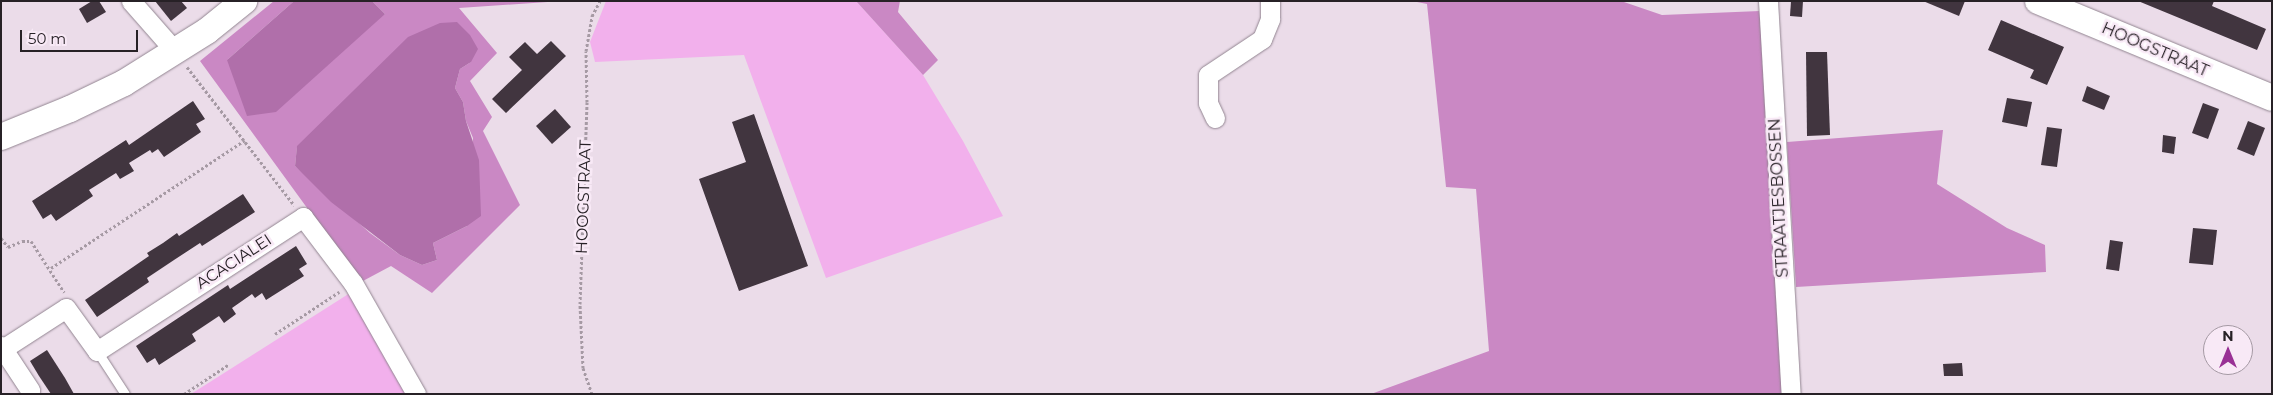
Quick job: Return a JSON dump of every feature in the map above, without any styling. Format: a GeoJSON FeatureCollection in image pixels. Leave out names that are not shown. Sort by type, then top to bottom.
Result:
{"type":"FeatureCollection","features":[{"type":"Feature","properties":{"kind":"main road"},"geometry":{"type":"LineString","coordinates":[[1,137],[70,109],[124,82],[207,31],[244,1]]}},
{"type":"Feature","properties":{"kind":"main road","name":"HOOGSTRAAT"},"geometry":{"type":"LineString","coordinates":[[2038,1],[2272,98]]}},
{"type":"Feature","properties":{"kind":"street"},"geometry":{"type":"LineString","coordinates":[[131,1],[175,51]]}},
{"type":"Feature","properties":{"kind":"street"},"geometry":{"type":"LineString","coordinates":[[1215,118],[1208,103],[1208,75],[1262,38],[1270,19],[1270,1]]}},
{"type":"Feature","properties":{"kind":"street","name":"STRAATJESBOSSEN"},"geometry":{"type":"LineString","coordinates":[[1768,1],[1791,394]]}},
{"type":"Feature","properties":{"kind":"street"},"geometry":{"type":"LineString","coordinates":[[303,217],[353,283],[416,394]]}},
{"type":"Feature","properties":{"kind":"street","name":"ACACIALEI"},"geometry":{"type":"LineString","coordinates":[[97,351],[303,217]]}},
{"type":"Feature","properties":{"kind":"street"},"geometry":{"type":"LineString","coordinates":[[32,392],[2,348],[66,308],[97,351]]}},
{"type":"Feature","properties":{"kind":"lane"},"geometry":{"type":"LineString","coordinates":[[97,351],[125,394]]}},
{"type":"Feature","properties":{"kind":"path","name":"HOOGSTRAAT"},"geometry":{"type":"LineString","coordinates":[[592,394],[583,368],[580,304],[587,102],[586,51],[592,16],[600,1]]}},
{"type":"Feature","properties":{"kind":"path"},"geometry":{"type":"LineString","coordinates":[[175,51],[303,217]]}},
{"type":"Feature","properties":{"kind":"path"},"geometry":{"type":"LineString","coordinates":[[51,268],[245,140]]}},
{"type":"Feature","properties":{"kind":"path"},"geometry":{"type":"LineString","coordinates":[[1,238],[8,247],[22,241],[31,241],[51,268],[64,290],[66,308]]}},
{"type":"Feature","properties":{"kind":"path"},"geometry":{"type":"LineString","coordinates":[[275,334],[353,283]]}},
{"type":"Feature","properties":{"kind":"path"},"geometry":{"type":"LineString","coordinates":[[184,394],[228,365]]}},
{"type":"Feature","properties":{"kind":"shaded area"},"geometry":{"type":"Polygon","coordinates":[[[274,1],[294,1],[227,60],[385,14],[372,1],[562,1],[459,8],[497,53],[470,81],[492,117],[483,131],[520,205],[432,293],[391,266],[361,282],[200,61],[274,1]],[[471,62],[331,114],[297,147],[295,166],[370,233],[400,255],[422,265],[437,260],[433,243],[467,226],[473,138],[466,121],[463,102],[455,88],[460,69],[471,62]]]}},
{"type":"Feature","properties":{"kind":"shaded area"},"geometry":{"type":"Polygon","coordinates":[[[294,1],[372,1],[385,14],[276,112],[247,116],[227,60],[294,1]]]}},
{"type":"Feature","properties":{"kind":"shaded area"},"geometry":{"type":"Polygon","coordinates":[[[606,1],[856,1],[923,75],[963,141],[1003,216],[826,278],[744,55],[595,62],[590,42],[606,1]]]}},
{"type":"Feature","properties":{"kind":"shaded area"},"geometry":{"type":"Polygon","coordinates":[[[856,1],[900,1],[898,12],[938,60],[923,75],[856,1]]]}},
{"type":"Feature","properties":{"kind":"shaded area"},"geometry":{"type":"Polygon","coordinates":[[[1412,1],[1621,1],[1662,15],[1760,11],[1783,394],[1371,394],[1489,351],[1476,189],[1446,187],[1427,4],[1412,1]]]}},
{"type":"Feature","properties":{"kind":"shaded area"},"geometry":{"type":"Polygon","coordinates":[[[457,22],[470,35],[478,49],[471,62],[460,69],[455,88],[463,102],[466,121],[479,160],[481,216],[467,226],[433,243],[437,260],[422,265],[400,255],[331,202],[295,166],[297,146],[408,37],[440,23],[457,22]]]}},
{"type":"Feature","properties":{"kind":"shaded area"},"geometry":{"type":"Polygon","coordinates":[[[1943,130],[1937,184],[2007,228],[2045,245],[2046,272],[1796,287],[1787,142],[1943,130]]]}},
{"type":"Feature","properties":{"kind":"shaded area"},"geometry":{"type":"Polygon","coordinates":[[[350,293],[409,394],[191,394],[350,293]]]}},
{"type":"Feature","properties":{"kind":"building"},"geometry":{"type":"Polygon","coordinates":[[[92,1],[99,1],[106,12],[87,23],[79,9],[92,1]]]}},
{"type":"Feature","properties":{"kind":"building"},"geometry":{"type":"Polygon","coordinates":[[[155,1],[181,1],[187,8],[171,21],[155,1]]]}},
{"type":"Feature","properties":{"kind":"building"},"geometry":{"type":"Polygon","coordinates":[[[1791,1],[1803,1],[1802,17],[1790,16],[1791,1]]]}},
{"type":"Feature","properties":{"kind":"building"},"geometry":{"type":"Polygon","coordinates":[[[1923,1],[1965,1],[1959,16],[1923,1]]]}},
{"type":"Feature","properties":{"kind":"building"},"geometry":{"type":"Polygon","coordinates":[[[2138,1],[2214,1],[2212,6],[2266,29],[2257,50],[2138,1]]]}},
{"type":"Feature","properties":{"kind":"building"},"geometry":{"type":"Polygon","coordinates":[[[2001,20],[2064,47],[2047,85],[2030,78],[2034,70],[1988,50],[2001,20]]]}},
{"type":"Feature","properties":{"kind":"building"},"geometry":{"type":"Polygon","coordinates":[[[551,41],[566,56],[506,113],[492,99],[522,70],[509,57],[525,42],[537,54],[551,41]]]}},
{"type":"Feature","properties":{"kind":"building"},"geometry":{"type":"Polygon","coordinates":[[[1806,52],[1827,52],[1830,135],[1807,136],[1806,52]]]}},
{"type":"Feature","properties":{"kind":"building"},"geometry":{"type":"Polygon","coordinates":[[[2087,86],[2110,96],[2104,110],[2082,101],[2087,86]]]}},
{"type":"Feature","properties":{"kind":"building"},"geometry":{"type":"Polygon","coordinates":[[[2007,98],[2032,102],[2027,127],[2002,122],[2007,98]]]}},
{"type":"Feature","properties":{"kind":"building"},"geometry":{"type":"Polygon","coordinates":[[[193,101],[205,119],[196,124],[201,132],[164,157],[158,149],[152,153],[150,150],[129,163],[134,171],[120,179],[116,173],[89,190],[93,196],[56,221],[51,214],[43,219],[32,201],[126,140],[129,145],[193,101]]]}},
{"type":"Feature","properties":{"kind":"building"},"geometry":{"type":"Polygon","coordinates":[[[2203,103],[2219,109],[2208,139],[2192,133],[2203,103]]]}},
{"type":"Feature","properties":{"kind":"building"},"geometry":{"type":"Polygon","coordinates":[[[555,109],[571,127],[552,144],[536,126],[555,109]]]}},
{"type":"Feature","properties":{"kind":"building"},"geometry":{"type":"Polygon","coordinates":[[[754,114],[808,266],[739,291],[699,179],[746,162],[732,122],[754,114]]]}},
{"type":"Feature","properties":{"kind":"building"},"geometry":{"type":"Polygon","coordinates":[[[2248,121],[2265,128],[2254,156],[2237,149],[2248,121]]]}},
{"type":"Feature","properties":{"kind":"building"},"geometry":{"type":"Polygon","coordinates":[[[2047,127],[2062,129],[2057,167],[2041,165],[2047,127]]]}},
{"type":"Feature","properties":{"kind":"building"},"geometry":{"type":"Polygon","coordinates":[[[2163,135],[2176,137],[2174,154],[2162,152],[2163,135]]]}},
{"type":"Feature","properties":{"kind":"building"},"geometry":{"type":"Polygon","coordinates":[[[243,194],[255,212],[202,246],[200,243],[174,260],[147,278],[149,282],[97,317],[85,300],[149,256],[147,253],[177,233],[179,236],[243,194]]]}},
{"type":"Feature","properties":{"kind":"building"},"geometry":{"type":"Polygon","coordinates":[[[2193,228],[2217,230],[2213,265],[2189,263],[2193,228]]]}},
{"type":"Feature","properties":{"kind":"building"},"geometry":{"type":"Polygon","coordinates":[[[2110,240],[2123,242],[2119,271],[2106,269],[2110,240]]]}},
{"type":"Feature","properties":{"kind":"building"},"geometry":{"type":"Polygon","coordinates":[[[296,246],[307,264],[299,269],[304,276],[266,300],[262,293],[255,298],[252,294],[232,308],[236,314],[224,323],[219,316],[192,334],[196,341],[159,365],[155,358],[147,363],[136,346],[228,285],[230,289],[296,246]]]}},
{"type":"Feature","properties":{"kind":"building"},"geometry":{"type":"Polygon","coordinates":[[[47,350],[74,394],[51,394],[39,376],[30,361],[47,350]]]}},
{"type":"Feature","properties":{"kind":"building"},"geometry":{"type":"Polygon","coordinates":[[[1962,363],[1963,376],[1944,376],[1943,364],[1962,363]]]}}]}
